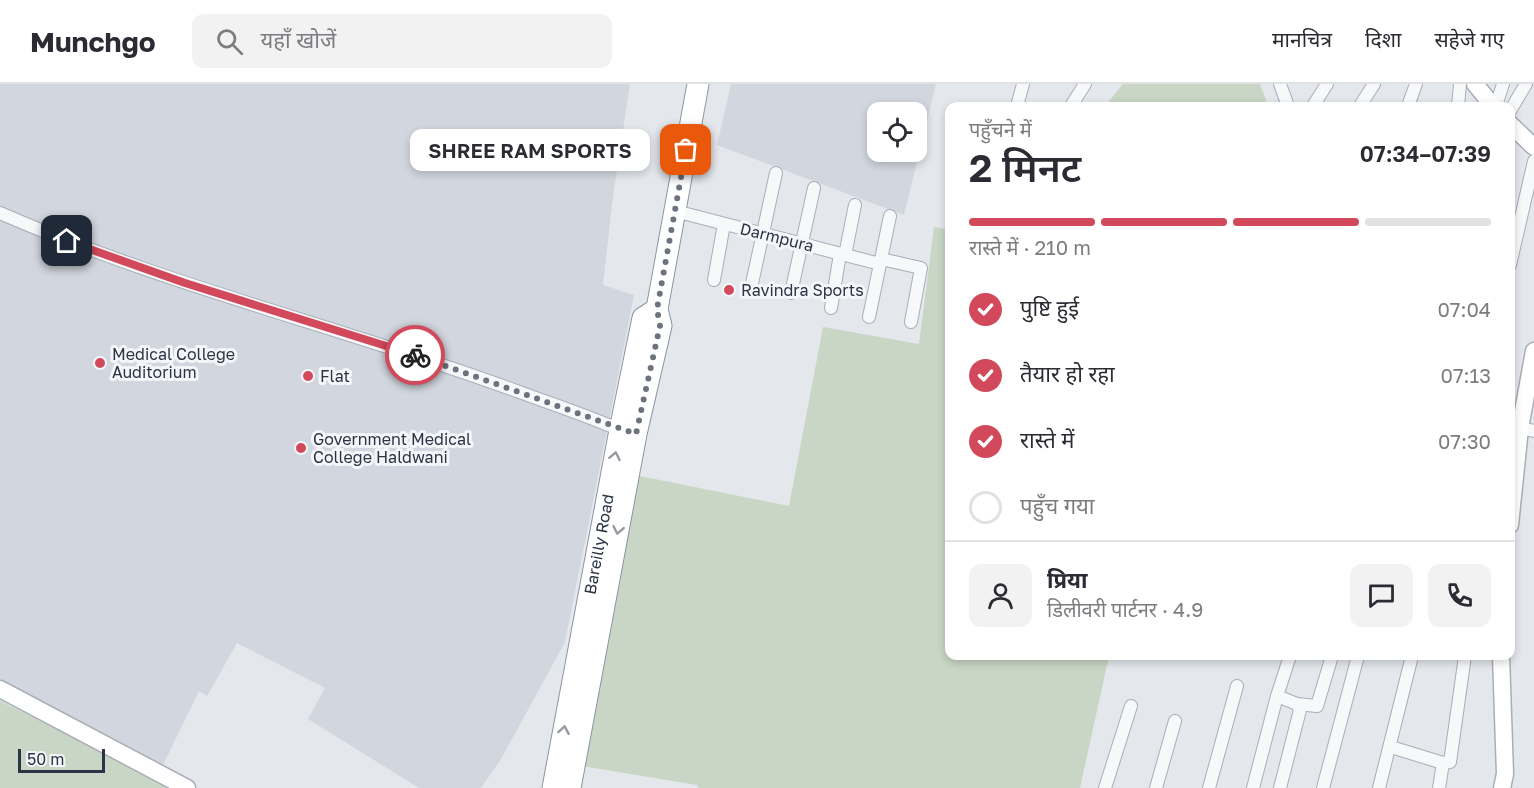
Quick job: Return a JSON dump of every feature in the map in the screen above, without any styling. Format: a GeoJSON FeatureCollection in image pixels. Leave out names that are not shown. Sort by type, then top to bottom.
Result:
{"type":"FeatureCollection","features":[{"type":"Feature","properties":{"kind":"highway","name":"Bareilly Road"},"geometry":{"type":"LineString","coordinates":[[570,788],[628,432],[644,318],[657,309],[698,84]]}},
{"type":"Feature","properties":{"kind":"highway","name":"Bareilly Road"},"geometry":{"type":"LineString","coordinates":[[553,788],[628,432]]}},
{"type":"Feature","properties":{"kind":"street"},"geometry":{"type":"LineString","coordinates":[[1018,102],[1023,84]]}},
{"type":"Feature","properties":{"kind":"street"},"geometry":{"type":"LineString","coordinates":[[1074,102],[1085,84]]}},
{"type":"Feature","properties":{"kind":"street"},"geometry":{"type":"LineString","coordinates":[[1280,84],[1287,102]]}},
{"type":"Feature","properties":{"kind":"street"},"geometry":{"type":"LineString","coordinates":[[1316,102],[1328,84]]}},
{"type":"Feature","properties":{"kind":"street"},"geometry":{"type":"LineString","coordinates":[[1363,102],[1374,84]]}},
{"type":"Feature","properties":{"kind":"street"},"geometry":{"type":"LineString","coordinates":[[1409,102],[1416,84]]}},
{"type":"Feature","properties":{"kind":"street"},"geometry":{"type":"LineString","coordinates":[[1458,102],[1460,84]]}},
{"type":"Feature","properties":{"kind":"street"},"geometry":{"type":"LineString","coordinates":[[1475,84],[1491,102]]}},
{"type":"Feature","properties":{"kind":"street"},"geometry":{"type":"LineString","coordinates":[[1496,102],[1503,84]]}},
{"type":"Feature","properties":{"kind":"street"},"geometry":{"type":"LineString","coordinates":[[1515,103],[1526,84]]}},
{"type":"Feature","properties":{"kind":"street"},"geometry":{"type":"LineString","coordinates":[[1515,129],[1534,147]]}},
{"type":"Feature","properties":{"kind":"street"},"geometry":{"type":"LineString","coordinates":[[1515,243],[1534,161]]}},
{"type":"Feature","properties":{"kind":"street"},"geometry":{"type":"LineString","coordinates":[[751,288],[776,173]]}},
{"type":"Feature","properties":{"kind":"street"},"geometry":{"type":"LineString","coordinates":[[791,293],[814,188]]}},
{"type":"Feature","properties":{"kind":"street"},"geometry":{"type":"LineString","coordinates":[[831,308],[855,205]]}},
{"type":"Feature","properties":{"kind":"street","name":"Darmpura"},"geometry":{"type":"LineString","coordinates":[[675,212],[842,254],[921,268],[911,322]]}},
{"type":"Feature","properties":{"kind":"street"},"geometry":{"type":"LineString","coordinates":[[0,213],[51,235],[185,283],[447,365],[628,432]]}},
{"type":"Feature","properties":{"kind":"street"},"geometry":{"type":"LineString","coordinates":[[869,316],[890,216]]}},
{"type":"Feature","properties":{"kind":"street"},"geometry":{"type":"LineString","coordinates":[[714,280],[724,224]]}},
{"type":"Feature","properties":{"kind":"street"},"geometry":{"type":"LineString","coordinates":[[1515,481],[1534,351]]}},
{"type":"Feature","properties":{"kind":"street"},"geometry":{"type":"LineString","coordinates":[[1253,788],[1289,660]]}},
{"type":"Feature","properties":{"kind":"street"},"geometry":{"type":"LineString","coordinates":[[1277,696],[1297,704],[1317,706],[1331,660]]}},
{"type":"Feature","properties":{"kind":"street"},"geometry":{"type":"LineString","coordinates":[[1323,788],[1358,660]]}},
{"type":"Feature","properties":{"kind":"street"},"geometry":{"type":"LineString","coordinates":[[1379,788],[1411,660]]}},
{"type":"Feature","properties":{"kind":"street"},"geometry":{"type":"LineString","coordinates":[[1391,747],[1443,763],[1451,760],[1464,660]]}},
{"type":"Feature","properties":{"kind":"street"},"geometry":{"type":"LineString","coordinates":[[1502,660],[1505,774],[1502,788]]}},
{"type":"Feature","properties":{"kind":"street"},"geometry":{"type":"LineString","coordinates":[[1209,788],[1237,686]]}},
{"type":"Feature","properties":{"kind":"street"},"geometry":{"type":"LineString","coordinates":[[0,689],[187,788]]}},
{"type":"Feature","properties":{"kind":"street"},"geometry":{"type":"LineString","coordinates":[[1280,788],[1300,710],[1297,704]]}},
{"type":"Feature","properties":{"kind":"street"},"geometry":{"type":"LineString","coordinates":[[1105,788],[1131,706]]}},
{"type":"Feature","properties":{"kind":"street"},"geometry":{"type":"LineString","coordinates":[[1156,788],[1175,720]]}},
{"type":"Feature","properties":{"kind":"street"},"geometry":{"type":"LineString","coordinates":[[1439,788],[1443,763]]}},
{"type":"Feature","properties":{"kind":"shaded area","name":"Government Medical College Haldwani"},"geometry":{"type":"Polygon","coordinates":[[[0,84],[630,84],[613,196],[603,285],[634,295],[565,642],[501,759],[481,788],[419,788],[308,719],[325,688],[237,643],[207,696],[199,691],[162,767],[0,681],[0,84]]]}},
{"type":"Feature","properties":{"kind":"shaded area"},"geometry":{"type":"Polygon","coordinates":[[[731,84],[936,84],[927,121],[927,102],[867,102],[867,162],[917,162],[904,215],[717,145],[731,84]]]}},
{"type":"Feature","properties":{"kind":"green space"},"geometry":{"type":"Polygon","coordinates":[[[1123,84],[1260,84],[1267,102],[1108,102],[1123,84]]]}},
{"type":"Feature","properties":{"kind":"green space"},"geometry":{"type":"Polygon","coordinates":[[[934,227],[945,229],[945,660],[1108,660],[1080,788],[699,788],[697,785],[582,766],[635,475],[789,506],[823,327],[919,344],[934,227]]]}},
{"type":"Feature","properties":{"kind":"green space"},"geometry":{"type":"Polygon","coordinates":[[[0,701],[175,788],[0,788],[0,701]]]}},
{"type":"Feature","properties":{"kind":"way so far"},"geometry":{"type":"LineString","coordinates":[[415,355],[636,434],[660,326],[657,309],[686,150]]}},
{"type":"Feature","properties":{"kind":"place","name":"SHREE RAM SPORTS"},"geometry":{"type":"Point","coordinates":[686,150]}},
{"type":"Feature","properties":{"kind":"place","name":"Ravindra Sports"},"geometry":{"type":"Point","coordinates":[729,290]}},
{"type":"Feature","properties":{"kind":"place","name":"Medical College Auditorium"},"geometry":{"type":"Point","coordinates":[100,363]}},
{"type":"Feature","properties":{"kind":"place","name":"Flat"},"geometry":{"type":"Point","coordinates":[308,376]}},
{"type":"Feature","properties":{"kind":"place","name":"Government Medical College Haldwani"},"geometry":{"type":"Point","coordinates":[301,448]}},
{"type":"Feature","properties":{"kind":"route"},"geometry":{"type":"LineString","coordinates":[[67,241],[185,283],[415,355]]}}]}
